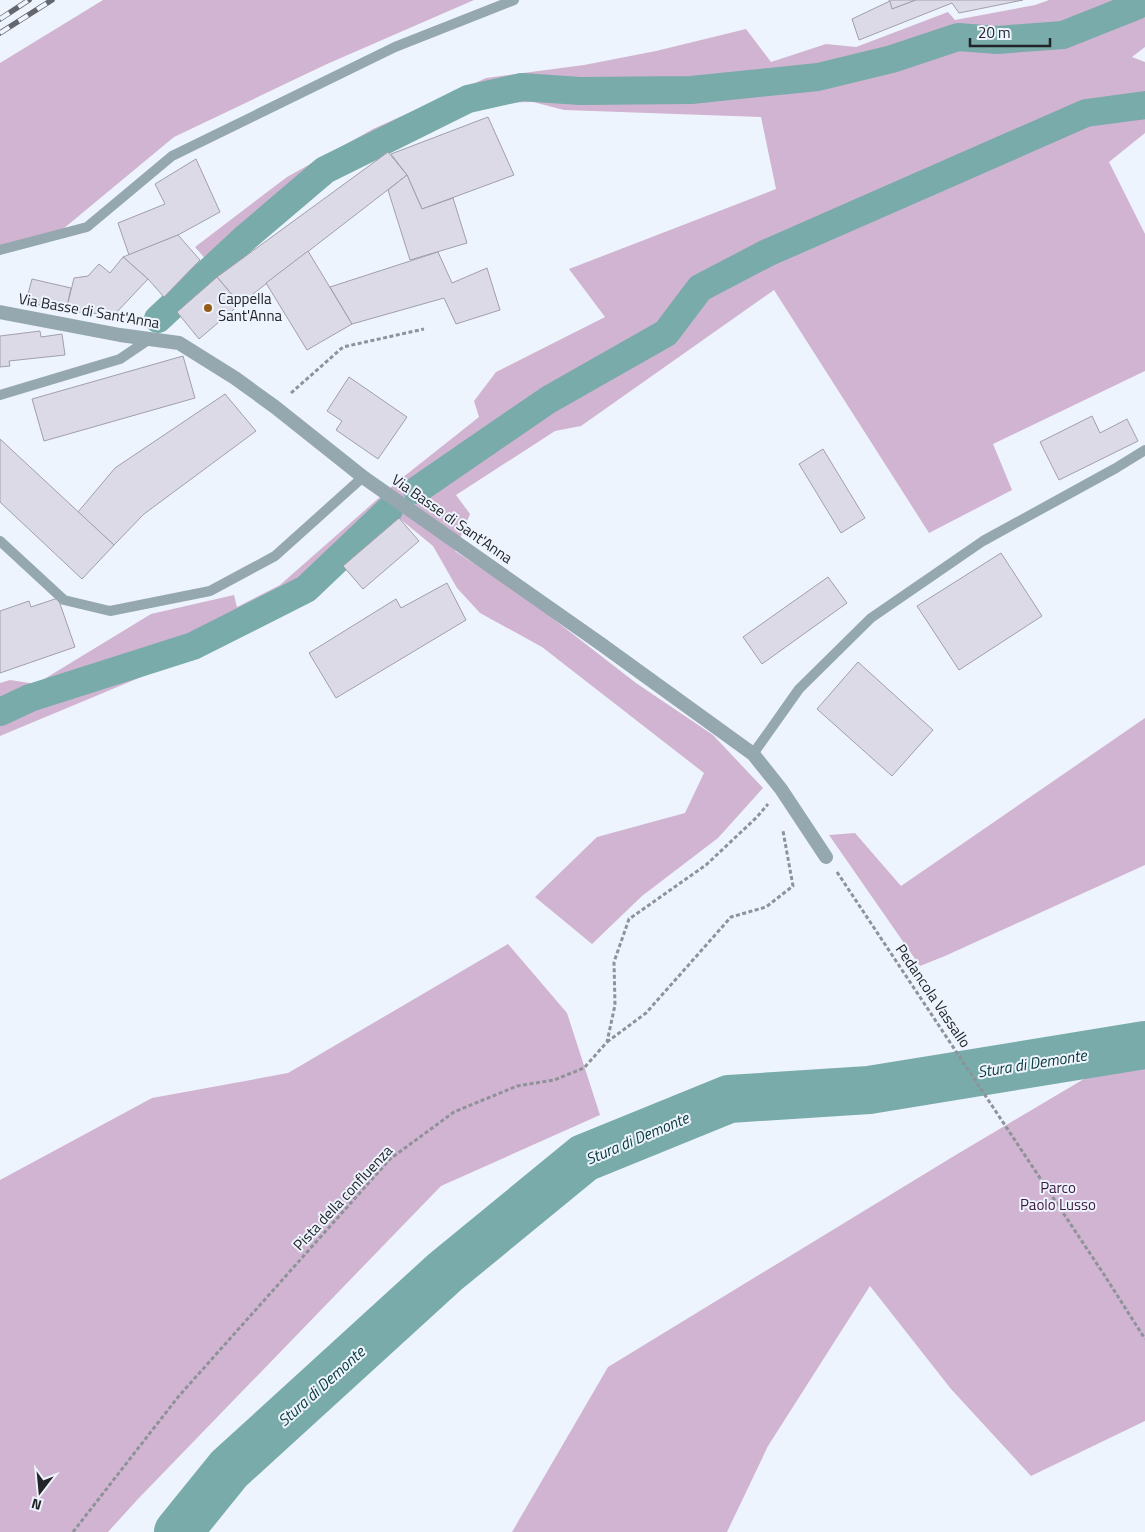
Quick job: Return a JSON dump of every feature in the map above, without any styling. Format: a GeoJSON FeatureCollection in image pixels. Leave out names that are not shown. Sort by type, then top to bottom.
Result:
{"type":"FeatureCollection","features":[{"type":"Feature","properties":{"kind":"street","name":"Via Basse di Sant'Anna"},"geometry":{"type":"LineString","coordinates":[[0,312],[120,335],[179,343],[235,378],[363,476],[753,754],[781,789],[826,857]]}},
{"type":"Feature","properties":{"kind":"lane"},"geometry":{"type":"LineString","coordinates":[[0,250],[87,227],[172,156],[395,47],[514,0]]}},
{"type":"Feature","properties":{"kind":"lane"},"geometry":{"type":"LineString","coordinates":[[0,395],[120,359],[151,338]]}},
{"type":"Feature","properties":{"kind":"lane"},"geometry":{"type":"LineString","coordinates":[[753,754],[799,689],[870,618],[984,541],[1145,450]]}},
{"type":"Feature","properties":{"kind":"lane"},"geometry":{"type":"LineString","coordinates":[[0,542],[64,600],[110,611],[210,591],[275,556],[363,476]]}},
{"type":"Feature","properties":{"kind":"path"},"geometry":{"type":"LineString","coordinates":[[295,390],[343,347],[424,329]]}},
{"type":"Feature","properties":{"kind":"path","name":"Pista della confluenza"},"geometry":{"type":"LineString","coordinates":[[72,1532],[178,1397],[390,1159],[454,1112],[517,1086],[554,1080],[584,1068],[607,1042],[615,1005],[614,962],[630,919],[706,865],[757,817],[781,789]]}},
{"type":"Feature","properties":{"kind":"path"},"geometry":{"type":"LineString","coordinates":[[607,1042],[646,1013],[731,917],[766,907],[793,886],[782,827]]}},
{"type":"Feature","properties":{"kind":"path","name":"Pedancola Vassallo"},"geometry":{"type":"LineString","coordinates":[[826,857],[1145,1339]]}},
{"type":"Feature","properties":{"kind":"green space"},"geometry":{"type":"Polygon","coordinates":[[[103,0],[474,0],[327,64],[174,137],[63,229],[0,246],[0,63],[103,0]]]}},
{"type":"Feature","properties":{"kind":"green space"},"geometry":{"type":"Polygon","coordinates":[[[1049,0],[1145,0],[1145,47],[1132,57],[1145,62],[1145,133],[1109,162],[1145,234],[1145,371],[993,444],[1012,490],[929,533],[774,290],[581,426],[555,431],[456,495],[470,514],[455,551],[525,597],[636,683],[713,735],[763,788],[718,838],[642,896],[592,944],[535,897],[597,837],[685,813],[704,773],[542,647],[480,613],[457,588],[433,546],[399,518],[343,566],[307,601],[194,655],[0,736],[0,683],[10,680],[36,684],[151,614],[234,595],[237,607],[280,585],[397,482],[479,417],[474,401],[496,372],[605,317],[569,269],[776,189],[761,117],[564,110],[533,102],[489,103],[388,143],[333,181],[216,271],[195,247],[287,177],[373,129],[486,78],[584,65],[656,51],[746,29],[771,62],[826,44],[856,47],[948,12],[955,20],[1035,5],[1049,0]]]}},
{"type":"Feature","properties":{"kind":"green space"},"geometry":{"type":"Polygon","coordinates":[[[1145,718],[1145,865],[920,966],[829,835],[855,833],[901,886],[1145,718]]]}},
{"type":"Feature","properties":{"kind":"green space"},"geometry":{"type":"Polygon","coordinates":[[[508,944],[567,1013],[600,1115],[441,1186],[108,1532],[0,1532],[0,1180],[152,1098],[288,1073],[508,944]]]}},
{"type":"Feature","properties":{"kind":"green space","name":"Parco Paolo Lusso"},"geometry":{"type":"Polygon","coordinates":[[[1145,1061],[1145,1421],[1031,1476],[951,1389],[870,1286],[768,1446],[727,1532],[512,1532],[608,1367],[1094,1073],[1145,1061]]]}},
{"type":"Feature","properties":{"kind":"building"},"geometry":{"type":"Polygon","coordinates":[[[889,0],[916,0],[892,9],[889,0]]]}},
{"type":"Feature","properties":{"kind":"building"},"geometry":{"type":"Polygon","coordinates":[[[916,0],[1023,0],[959,13],[952,3],[859,40],[852,19],[890,1],[892,9],[916,0]]]}},
{"type":"Feature","properties":{"kind":"building"},"geometry":{"type":"Polygon","coordinates":[[[488,117],[514,175],[422,209],[407,175],[391,154],[488,117]]]}},
{"type":"Feature","properties":{"kind":"building"},"geometry":{"type":"Polygon","coordinates":[[[388,152],[407,175],[240,304],[217,277],[388,152]]]}},
{"type":"Feature","properties":{"kind":"building"},"geometry":{"type":"Polygon","coordinates":[[[196,159],[220,212],[178,235],[129,255],[118,223],[165,204],[155,184],[196,159]]]}},
{"type":"Feature","properties":{"kind":"building"},"geometry":{"type":"Polygon","coordinates":[[[407,175],[422,209],[453,198],[467,243],[410,260],[388,190],[407,175]]]}},
{"type":"Feature","properties":{"kind":"building"},"geometry":{"type":"Polygon","coordinates":[[[178,235],[200,260],[164,297],[148,279],[123,257],[178,235]]]}},
{"type":"Feature","properties":{"kind":"building"},"geometry":{"type":"Polygon","coordinates":[[[308,251],[352,324],[307,350],[266,283],[308,251]]]}},
{"type":"Feature","properties":{"kind":"building"},"geometry":{"type":"Polygon","coordinates":[[[438,252],[452,283],[487,268],[500,310],[456,324],[444,298],[352,324],[330,287],[438,252]]]}},
{"type":"Feature","properties":{"kind":"building"},"geometry":{"type":"Polygon","coordinates":[[[123,257],[148,279],[114,315],[66,311],[74,278],[88,276],[99,264],[110,273],[123,257]]]}},
{"type":"Feature","properties":{"kind":"building","name":"Cappella Sant'Anna"},"geometry":{"type":"Polygon","coordinates":[[[217,277],[240,304],[199,339],[177,312],[217,277]]]}},
{"type":"Feature","properties":{"kind":"building"},"geometry":{"type":"Polygon","coordinates":[[[32,279],[71,288],[66,311],[26,302],[32,279]]]}},
{"type":"Feature","properties":{"kind":"building"},"geometry":{"type":"Polygon","coordinates":[[[40,331],[41,337],[62,334],[65,355],[9,361],[10,366],[0,367],[0,336],[40,331]]]}},
{"type":"Feature","properties":{"kind":"building"},"geometry":{"type":"Polygon","coordinates":[[[183,356],[195,398],[44,441],[32,399],[183,356]]]}},
{"type":"Feature","properties":{"kind":"building"},"geometry":{"type":"Polygon","coordinates":[[[349,377],[407,417],[378,459],[336,430],[342,421],[327,411],[349,377]]]}},
{"type":"Feature","properties":{"kind":"building"},"geometry":{"type":"Polygon","coordinates":[[[225,394],[256,431],[144,514],[114,545],[78,512],[115,468],[225,394]]]}},
{"type":"Feature","properties":{"kind":"building"},"geometry":{"type":"Polygon","coordinates":[[[1092,416],[1100,433],[1127,419],[1138,441],[1059,480],[1040,442],[1092,416]]]}},
{"type":"Feature","properties":{"kind":"building"},"geometry":{"type":"Polygon","coordinates":[[[0,439],[114,545],[82,579],[0,502],[0,439]]]}},
{"type":"Feature","properties":{"kind":"building"},"geometry":{"type":"Polygon","coordinates":[[[823,449],[865,518],[841,533],[799,464],[823,449]]]}},
{"type":"Feature","properties":{"kind":"building"},"geometry":{"type":"Polygon","coordinates":[[[399,518],[419,541],[363,589],[343,566],[399,518]]]}},
{"type":"Feature","properties":{"kind":"building"},"geometry":{"type":"Polygon","coordinates":[[[1001,553],[1042,616],[959,670],[917,606],[1001,553]]]}},
{"type":"Feature","properties":{"kind":"building"},"geometry":{"type":"Polygon","coordinates":[[[828,577],[847,603],[762,664],[743,637],[828,577]]]}},
{"type":"Feature","properties":{"kind":"building"},"geometry":{"type":"Polygon","coordinates":[[[447,583],[466,620],[336,698],[309,653],[396,599],[401,608],[447,583]]]}},
{"type":"Feature","properties":{"kind":"building"},"geometry":{"type":"Polygon","coordinates":[[[58,598],[75,647],[0,673],[0,611],[29,601],[31,607],[58,598]]]}},
{"type":"Feature","properties":{"kind":"building"},"geometry":{"type":"Polygon","coordinates":[[[858,662],[933,730],[892,776],[817,709],[858,662]]]}},
{"type":"Feature","properties":{"kind":"waterway"},"geometry":{"type":"LineString","coordinates":[[158,319],[244,239],[325,170],[468,99],[522,87],[580,91],[691,90],[818,77],[892,59],[958,37],[997,40],[1063,35],[1145,1]]}},
{"type":"Feature","properties":{"kind":"waterway"},"geometry":{"type":"LineString","coordinates":[[417,490],[548,400],[666,333],[700,288],[767,253],[1086,113],[1145,105]]}},
{"type":"Feature","properties":{"kind":"waterway"},"geometry":{"type":"LineString","coordinates":[[0,712],[30,698],[193,646],[306,589],[389,510]]}},
{"type":"Feature","properties":{"kind":"waterway","name":"Stura di Demonte"},"geometry":{"type":"LineString","coordinates":[[178,1532],[229,1469],[445,1272],[584,1158],[729,1099],[869,1090],[1145,1045]]}},
{"type":"Feature","properties":{"kind":"railway"},"geometry":{"type":"LineString","coordinates":[[0,19],[29,0]]}},
{"type":"Feature","properties":{"kind":"railway"},"geometry":{"type":"LineString","coordinates":[[0,33],[52,0]]}},
{"type":"Feature","properties":{"kind":"place","name":"Cappella Sant'Anna"},"geometry":{"type":"Point","coordinates":[208,308]}}]}
